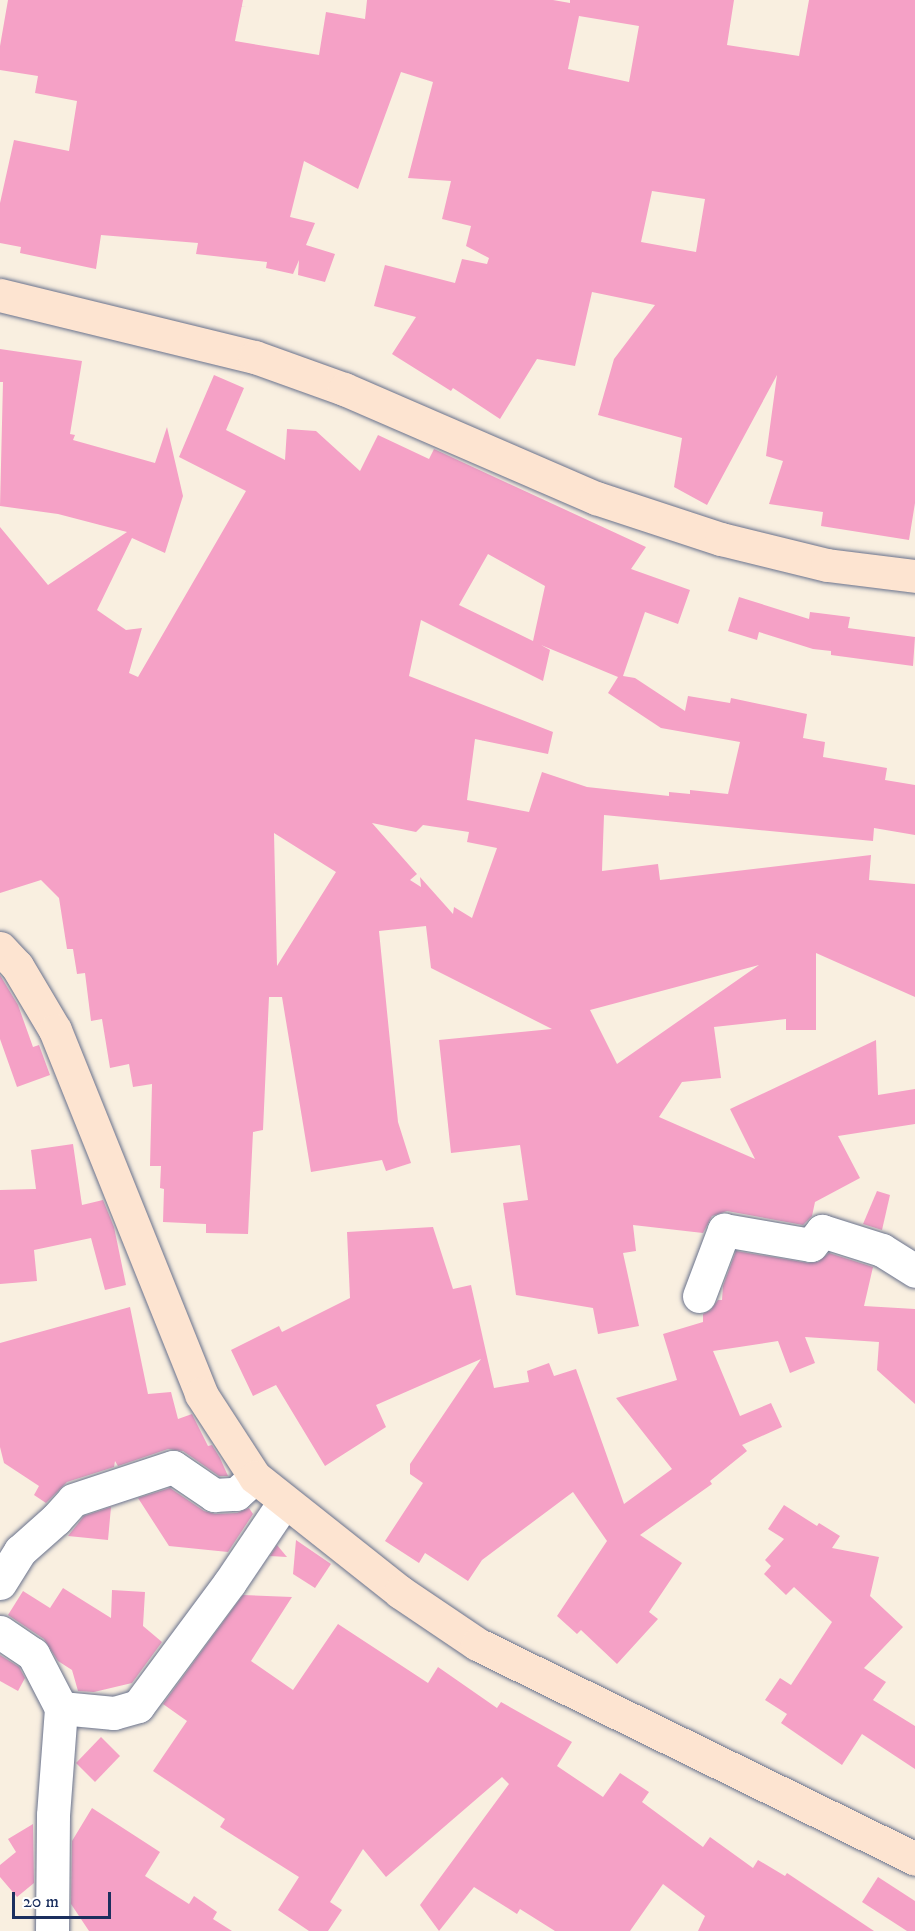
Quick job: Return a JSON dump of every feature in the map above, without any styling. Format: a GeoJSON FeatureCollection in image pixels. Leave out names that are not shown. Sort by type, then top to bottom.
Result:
{"type":"FeatureCollection","features":[{"type":"Feature","properties":{"kind":"street"},"geometry":{"type":"LineString","coordinates":[[0,295],[255,357],[344,389],[596,498],[721,538],[827,565],[915,576]]}},
{"type":"Feature","properties":{"kind":"street"},"geometry":{"type":"LineString","coordinates":[[0,948],[17,966],[55,1030],[201,1394],[255,1477],[400,1592],[477,1644],[915,1859]]}},
{"type":"Feature","properties":{"kind":"street"},"geometry":{"type":"LineString","coordinates":[[699,1296],[724,1230],[811,1245],[822,1231],[882,1250],[915,1271]]}},
{"type":"Feature","properties":{"kind":"street"},"geometry":{"type":"LineString","coordinates":[[0,1583],[20,1551],[56,1520],[73,1500],[173,1467],[214,1495],[236,1494],[255,1477]]}},
{"type":"Feature","properties":{"kind":"street"},"geometry":{"type":"LineString","coordinates":[[61,1708],[114,1713],[138,1706],[230,1582],[284,1502]]}},
{"type":"Feature","properties":{"kind":"street"},"geometry":{"type":"LineString","coordinates":[[0,1632],[33,1654],[61,1708],[53,1815],[52,1931]]}},
{"type":"Feature","properties":{"kind":"building"},"geometry":{"type":"Polygon","coordinates":[[[8,0],[243,0],[235,41],[319,55],[326,12],[365,19],[367,0],[553,0],[570,3],[570,0],[734,0],[727,45],[799,56],[809,0],[915,0],[915,503],[909,540],[821,526],[823,512],[769,504],[783,461],[766,456],[777,375],[707,505],[674,487],[682,438],[598,415],[614,359],[655,305],[592,292],[575,366],[537,359],[500,419],[453,388],[451,391],[392,354],[416,317],[374,306],[385,265],[455,283],[462,259],[487,264],[489,258],[466,246],[471,226],[442,219],[451,181],[408,178],[433,82],[401,72],[358,189],[304,161],[290,217],[315,223],[306,245],[335,254],[325,282],[298,275],[299,260],[293,274],[266,268],[267,262],[196,254],[198,243],[101,235],[96,269],[20,253],[21,247],[0,243],[0,203],[14,140],[69,151],[77,101],[35,93],[38,76],[0,70],[0,46],[8,0]],[[579,16],[568,69],[629,82],[639,26],[579,16]],[[652,191],[641,242],[696,252],[705,199],[652,191]]]}},
{"type":"Feature","properties":{"kind":"building"},"geometry":{"type":"Polygon","coordinates":[[[0,349],[82,361],[70,434],[75,435],[73,440],[155,463],[167,427],[183,496],[165,553],[132,538],[97,610],[126,630],[142,628],[129,673],[138,677],[246,491],[179,457],[214,375],[244,388],[226,430],[285,460],[287,429],[316,431],[360,471],[378,435],[429,459],[434,449],[646,547],[631,569],[690,590],[678,624],[645,612],[623,676],[635,678],[685,711],[688,696],[730,703],[731,698],[807,714],[803,738],[825,742],[823,757],[887,768],[885,780],[915,785],[915,835],[874,828],[873,841],[604,815],[602,871],[658,864],[660,880],[871,855],[869,880],[915,884],[915,997],[816,953],[816,1030],[786,1030],[786,1019],[714,1027],[721,1078],[682,1082],[659,1117],[755,1159],[730,1109],[876,1040],[878,1095],[915,1089],[915,1124],[838,1136],[860,1178],[815,1202],[812,1216],[803,1225],[727,1211],[712,1216],[703,1233],[633,1225],[636,1251],[623,1253],[639,1326],[598,1334],[593,1308],[516,1295],[503,1203],[528,1200],[520,1145],[451,1153],[439,1040],[552,1029],[431,968],[426,926],[379,931],[398,1122],[411,1163],[386,1171],[382,1160],[311,1172],[282,997],[269,997],[263,1130],[253,1132],[248,1234],[206,1233],[206,1224],[163,1222],[164,1189],[160,1188],[161,1166],[150,1166],[152,1084],[133,1087],[129,1064],[110,1068],[102,1019],[91,1021],[85,973],[77,974],[73,949],[67,949],[59,898],[41,880],[0,893],[0,527],[48,585],[127,532],[58,514],[0,506],[3,382],[0,382],[0,349]],[[488,554],[459,605],[533,641],[545,586],[488,554]],[[421,620],[409,676],[553,732],[548,754],[475,739],[467,800],[529,812],[542,772],[587,787],[669,796],[669,792],[690,794],[690,790],[728,794],[740,742],[661,728],[608,693],[618,677],[541,645],[550,650],[543,681],[421,620]],[[372,823],[417,874],[410,880],[421,887],[420,877],[453,914],[454,907],[472,918],[497,848],[467,842],[469,832],[423,825],[416,832],[372,823]],[[274,833],[277,966],[336,872],[274,833]],[[759,965],[590,1010],[617,1064],[759,965]]]}},
{"type":"Feature","properties":{"kind":"building"},"geometry":{"type":"Polygon","coordinates":[[[739,597],[809,619],[810,612],[850,617],[848,628],[915,637],[913,666],[831,655],[831,651],[813,649],[759,632],[757,640],[728,631],[739,597]]]}},
{"type":"Feature","properties":{"kind":"building"},"geometry":{"type":"Polygon","coordinates":[[[0,975],[18,1005],[33,1047],[39,1045],[50,1075],[17,1087],[0,1039],[0,975]]]}},
{"type":"Feature","properties":{"kind":"building"},"geometry":{"type":"Polygon","coordinates":[[[73,1144],[82,1205],[103,1200],[114,1227],[126,1285],[105,1290],[91,1238],[34,1250],[37,1281],[0,1284],[0,1190],[36,1189],[31,1150],[73,1144]]]}},
{"type":"Feature","properties":{"kind":"building"},"geometry":{"type":"Polygon","coordinates":[[[877,1191],[890,1195],[882,1230],[863,1224],[877,1191]]]}},
{"type":"Feature","properties":{"kind":"building"},"geometry":{"type":"Polygon","coordinates":[[[433,1227],[453,1289],[471,1285],[494,1388],[529,1382],[527,1371],[549,1363],[554,1376],[576,1369],[624,1504],[672,1469],[616,1398],[677,1380],[663,1334],[703,1322],[703,1314],[711,1310],[718,1300],[722,1300],[723,1286],[736,1251],[808,1263],[818,1262],[829,1253],[873,1267],[864,1306],[915,1309],[915,1404],[877,1370],[879,1342],[805,1337],[815,1363],[790,1373],[778,1341],[713,1351],[740,1416],[771,1403],[782,1427],[742,1445],[747,1451],[710,1481],[712,1484],[640,1535],[682,1563],[649,1612],[658,1619],[617,1664],[581,1630],[577,1634],[557,1616],[607,1541],[573,1492],[482,1560],[468,1581],[425,1553],[419,1563],[385,1541],[423,1483],[410,1474],[410,1464],[481,1359],[376,1405],[386,1427],[325,1466],[276,1385],[253,1396],[231,1350],[279,1326],[282,1332],[350,1298],[347,1232],[433,1227]]]}},
{"type":"Feature","properties":{"kind":"building"},"geometry":{"type":"Polygon","coordinates":[[[130,1307],[148,1394],[171,1392],[178,1419],[192,1414],[208,1446],[212,1445],[228,1476],[219,1476],[183,1451],[168,1449],[118,1466],[115,1461],[114,1467],[67,1482],[46,1503],[34,1495],[39,1486],[4,1463],[0,1447],[0,1343],[130,1307]]]}},
{"type":"Feature","properties":{"kind":"building"},"geometry":{"type":"Polygon","coordinates":[[[170,1488],[204,1511],[215,1514],[237,1513],[249,1508],[253,1514],[228,1552],[169,1546],[138,1498],[170,1488]]]}},
{"type":"Feature","properties":{"kind":"building"},"geometry":{"type":"Polygon","coordinates":[[[784,1505],[817,1526],[819,1523],[840,1536],[832,1548],[879,1557],[870,1596],[903,1627],[864,1668],[886,1682],[873,1700],[915,1726],[915,1769],[862,1734],[842,1765],[781,1723],[787,1714],[765,1700],[780,1678],[791,1685],[832,1622],[794,1587],[786,1595],[764,1574],[771,1566],[765,1560],[784,1539],[768,1529],[784,1505]]]}},
{"type":"Feature","properties":{"kind":"building"},"geometry":{"type":"Polygon","coordinates":[[[111,1507],[108,1540],[68,1536],[84,1516],[111,1507]]]}},
{"type":"Feature","properties":{"kind":"building"},"geometry":{"type":"Polygon","coordinates":[[[296,1540],[331,1564],[315,1588],[293,1574],[296,1540]]]}},
{"type":"Feature","properties":{"kind":"building"},"geometry":{"type":"Polygon","coordinates":[[[277,1545],[287,1557],[270,1556],[277,1545]]]}},
{"type":"Feature","properties":{"kind":"building"},"geometry":{"type":"Polygon","coordinates":[[[63,1588],[111,1618],[112,1590],[145,1592],[143,1626],[162,1642],[132,1683],[94,1692],[78,1691],[72,1670],[58,1661],[44,1639],[8,1615],[23,1591],[50,1608],[63,1588]]]}},
{"type":"Feature","properties":{"kind":"building"},"geometry":{"type":"Polygon","coordinates":[[[243,1595],[292,1597],[251,1661],[293,1690],[338,1624],[428,1683],[438,1667],[497,1708],[501,1702],[572,1742],[557,1766],[603,1797],[620,1773],[649,1792],[642,1802],[703,1847],[710,1837],[753,1868],[758,1860],[785,1876],[787,1873],[874,1931],[698,1931],[705,1916],[663,1884],[630,1931],[555,1931],[520,1909],[517,1914],[474,1887],[439,1931],[420,1905],[509,1784],[502,1777],[386,1877],[363,1849],[330,1902],[342,1910],[328,1931],[309,1931],[278,1910],[299,1877],[220,1827],[225,1819],[153,1771],[187,1721],[163,1704],[243,1595]]]}},
{"type":"Feature","properties":{"kind":"building"},"geometry":{"type":"Polygon","coordinates":[[[0,1655],[19,1667],[25,1678],[18,1691],[0,1681],[0,1655]]]}},
{"type":"Feature","properties":{"kind":"building"},"geometry":{"type":"Polygon","coordinates":[[[101,1737],[120,1756],[95,1782],[76,1763],[101,1737]]]}},
{"type":"Feature","properties":{"kind":"building"},"geometry":{"type":"Polygon","coordinates":[[[92,1808],[160,1852],[145,1876],[189,1904],[194,1896],[217,1912],[213,1919],[232,1931],[89,1931],[71,1904],[72,1841],[92,1808]]]}},
{"type":"Feature","properties":{"kind":"building"},"geometry":{"type":"Polygon","coordinates":[[[33,1824],[34,1883],[17,1897],[0,1877],[0,1865],[16,1852],[8,1839],[33,1824]]]}},
{"type":"Feature","properties":{"kind":"building"},"geometry":{"type":"Polygon","coordinates":[[[878,1877],[915,1901],[915,1931],[907,1931],[862,1902],[878,1877]]]}}]}
